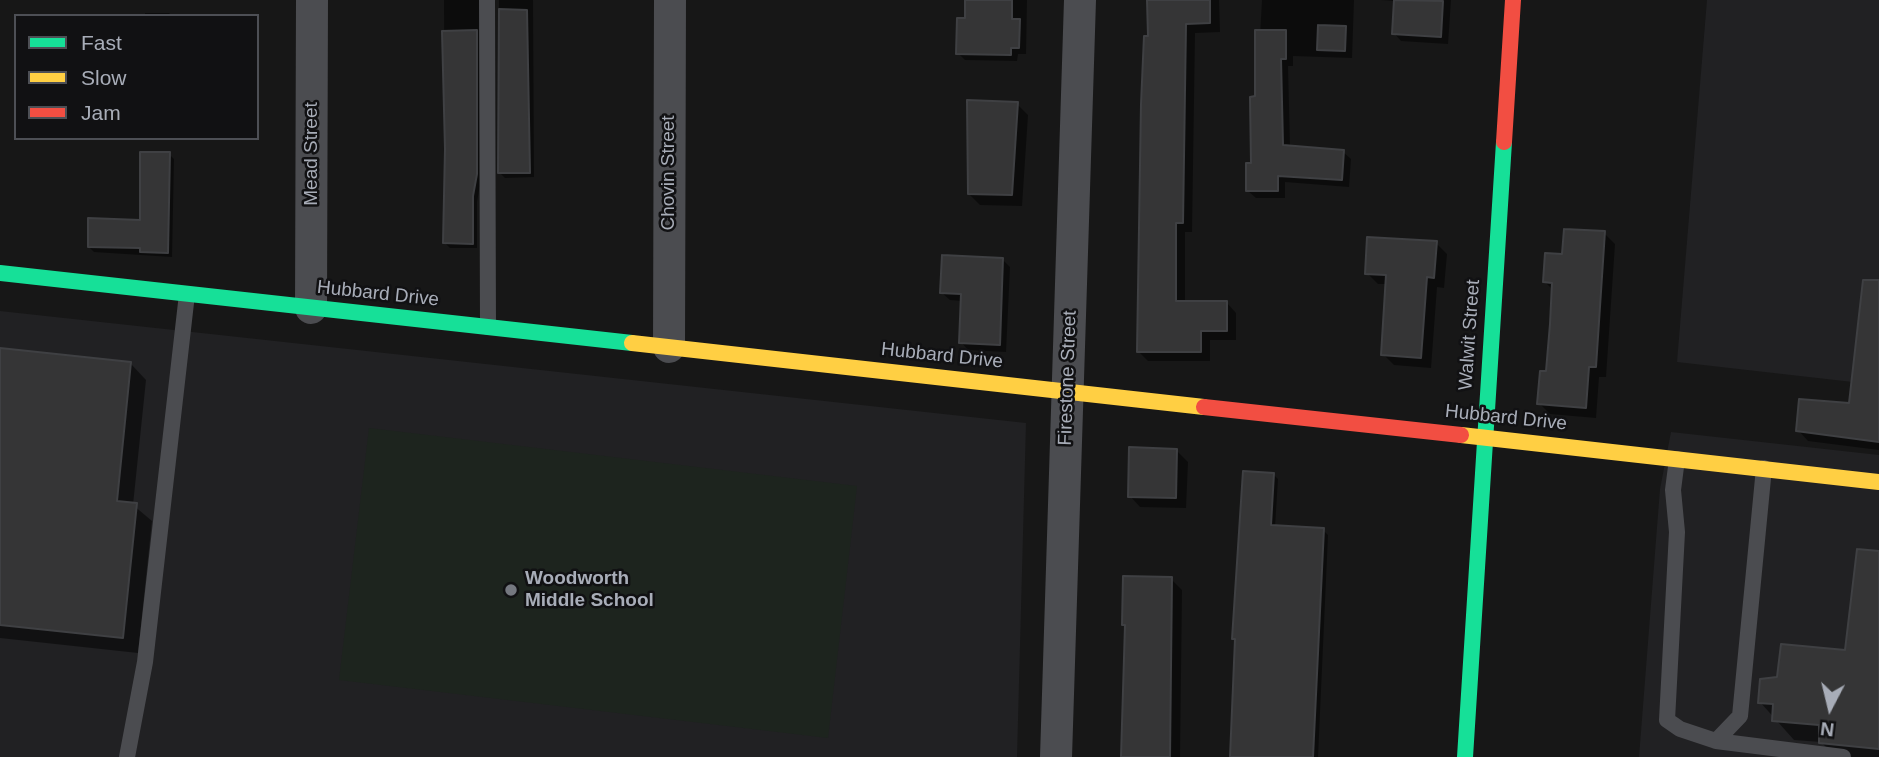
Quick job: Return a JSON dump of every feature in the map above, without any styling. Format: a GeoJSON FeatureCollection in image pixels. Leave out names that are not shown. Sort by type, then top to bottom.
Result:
{"type":"FeatureCollection","features":[{"type":"Feature","properties":{"kind":"street","name":"Mead Street"},"geometry":{"type":"LineString","coordinates":[[311,308],[312,0]]}},
{"type":"Feature","properties":{"kind":"street","name":"Chovin Street"},"geometry":{"type":"LineString","coordinates":[[669,347],[670,0]]}},
{"type":"Feature","properties":{"kind":"street","name":"Firestone Street"},"geometry":{"type":"LineString","coordinates":[[1056,757],[1080,0]]}},
{"type":"Feature","properties":{"kind":"street","name":"Walwit Street"},"geometry":{"type":"LineString","coordinates":[[1465,757],[1513,0]]}},
{"type":"Feature","properties":{"kind":"street","name":"Hubbard Drive"},"geometry":{"type":"LineString","coordinates":[[0,273],[1879,482]]}},
{"type":"Feature","properties":{"kind":"lane"},"geometry":{"type":"LineString","coordinates":[[487,0],[488,327]]}},
{"type":"Feature","properties":{"kind":"lane"},"geometry":{"type":"LineString","coordinates":[[127,757],[145,662],[187,294]]}},
{"type":"Feature","properties":{"kind":"lane"},"geometry":{"type":"LineString","coordinates":[[1677,459],[1673,490],[1677,533],[1665,710],[1667,720],[1680,729],[1716,741],[1843,757]]}},
{"type":"Feature","properties":{"kind":"lane"},"geometry":{"type":"LineString","coordinates":[[1716,741],[1740,716],[1763,468]]}},
{"type":"Feature","properties":{"kind":"shaded area"},"geometry":{"type":"Polygon","coordinates":[[[1707,0],[1879,0],[1879,385],[1677,362],[1707,0]]]}},
{"type":"Feature","properties":{"kind":"shaded area","name":"Woodworth Middle School"},"geometry":{"type":"Polygon","coordinates":[[[0,311],[1026,423],[1017,757],[0,757],[0,311]]]}},
{"type":"Feature","properties":{"kind":"shaded area"},"geometry":{"type":"Polygon","coordinates":[[[369,428],[857,486],[828,738],[339,680],[369,428]]]}},
{"type":"Feature","properties":{"kind":"shaded area"},"geometry":{"type":"Polygon","coordinates":[[[1671,432],[1879,455],[1879,757],[1639,757],[1660,489],[1671,432]]]}},
{"type":"Feature","properties":{"kind":"building"},"geometry":{"type":"Polygon","coordinates":[[[965,0],[1012,0],[1012,19],[1020,19],[1019,48],[1011,48],[1011,55],[956,54],[957,18],[965,18],[965,0]]]}},
{"type":"Feature","properties":{"kind":"building"},"geometry":{"type":"Polygon","coordinates":[[[1147,0],[1210,0],[1210,23],[1186,24],[1183,223],[1176,223],[1176,301],[1227,301],[1227,331],[1201,331],[1201,352],[1137,352],[1141,104],[1144,36],[1148,36],[1147,0]]]}},
{"type":"Feature","properties":{"kind":"building"},"geometry":{"type":"Polygon","coordinates":[[[1394,0],[1443,1],[1441,37],[1392,34],[1394,0]]]}},
{"type":"Feature","properties":{"kind":"building"},"geometry":{"type":"Polygon","coordinates":[[[499,9],[527,10],[530,173],[498,173],[499,9]]]}},
{"type":"Feature","properties":{"kind":"building"},"geometry":{"type":"Polygon","coordinates":[[[1318,25],[1346,26],[1345,51],[1317,50],[1318,25]]]}},
{"type":"Feature","properties":{"kind":"building"},"geometry":{"type":"Polygon","coordinates":[[[477,30],[477,174],[473,196],[473,244],[443,243],[445,149],[442,31],[477,30]]]}},
{"type":"Feature","properties":{"kind":"building"},"geometry":{"type":"Polygon","coordinates":[[[1255,30],[1286,30],[1286,59],[1281,59],[1283,145],[1344,150],[1342,180],[1278,176],[1278,191],[1246,191],[1246,163],[1251,163],[1250,97],[1255,96],[1255,30]]]}},
{"type":"Feature","properties":{"kind":"building"},"geometry":{"type":"Polygon","coordinates":[[[967,100],[1018,102],[1012,195],[968,194],[967,100]]]}},
{"type":"Feature","properties":{"kind":"building"},"geometry":{"type":"Polygon","coordinates":[[[140,152],[170,152],[168,253],[140,252],[140,248],[88,247],[88,218],[140,220],[140,152]]]}},
{"type":"Feature","properties":{"kind":"building"},"geometry":{"type":"Polygon","coordinates":[[[1564,229],[1605,231],[1596,367],[1589,367],[1586,408],[1537,404],[1540,371],[1546,371],[1550,324],[1552,283],[1543,282],[1545,253],[1562,254],[1564,229]]]}},
{"type":"Feature","properties":{"kind":"building"},"geometry":{"type":"Polygon","coordinates":[[[1367,237],[1437,241],[1434,278],[1427,277],[1421,358],[1381,355],[1386,275],[1365,274],[1367,237]]]}},
{"type":"Feature","properties":{"kind":"building"},"geometry":{"type":"Polygon","coordinates":[[[942,255],[1003,258],[1000,345],[959,343],[961,294],[940,293],[942,255]]]}},
{"type":"Feature","properties":{"kind":"building"},"geometry":{"type":"Polygon","coordinates":[[[1863,280],[1879,280],[1879,442],[1796,431],[1799,399],[1849,403],[1863,280]]]}},
{"type":"Feature","properties":{"kind":"building"},"geometry":{"type":"Polygon","coordinates":[[[0,348],[131,362],[117,501],[137,503],[123,638],[0,625],[0,348]]]}},
{"type":"Feature","properties":{"kind":"building"},"geometry":{"type":"Polygon","coordinates":[[[1129,447],[1177,449],[1176,498],[1128,497],[1129,447]]]}},
{"type":"Feature","properties":{"kind":"building"},"geometry":{"type":"Polygon","coordinates":[[[1243,471],[1274,473],[1271,525],[1324,528],[1313,757],[1230,757],[1235,639],[1232,639],[1243,471]]]}},
{"type":"Feature","properties":{"kind":"building"},"geometry":{"type":"Polygon","coordinates":[[[1857,549],[1879,551],[1879,749],[1819,743],[1819,725],[1772,721],[1773,704],[1758,703],[1760,679],[1777,677],[1781,644],[1845,650],[1857,549]]]}},
{"type":"Feature","properties":{"kind":"building"},"geometry":{"type":"Polygon","coordinates":[[[1123,576],[1172,577],[1170,757],[1121,757],[1125,625],[1122,625],[1123,576]]]}},
{"type":"Feature","properties":{"kind":"traffic: fast"},"geometry":{"type":"LineString","coordinates":[[1465,757],[1504,142]]}},
{"type":"Feature","properties":{"kind":"traffic: fast"},"geometry":{"type":"LineString","coordinates":[[0,273],[632,343]]}},
{"type":"Feature","properties":{"kind":"traffic: slow"},"geometry":{"type":"LineString","coordinates":[[632,343],[1204,407]]}},
{"type":"Feature","properties":{"kind":"traffic: slow"},"geometry":{"type":"LineString","coordinates":[[1461,435],[1879,482]]}},
{"type":"Feature","properties":{"kind":"traffic: jam"},"geometry":{"type":"LineString","coordinates":[[1504,142],[1513,0]]}},
{"type":"Feature","properties":{"kind":"traffic: jam"},"geometry":{"type":"LineString","coordinates":[[1204,407],[1461,435]]}},
{"type":"Feature","properties":{"kind":"place","name":"Woodworth Middle School"},"geometry":{"type":"Point","coordinates":[511,590]}}]}
